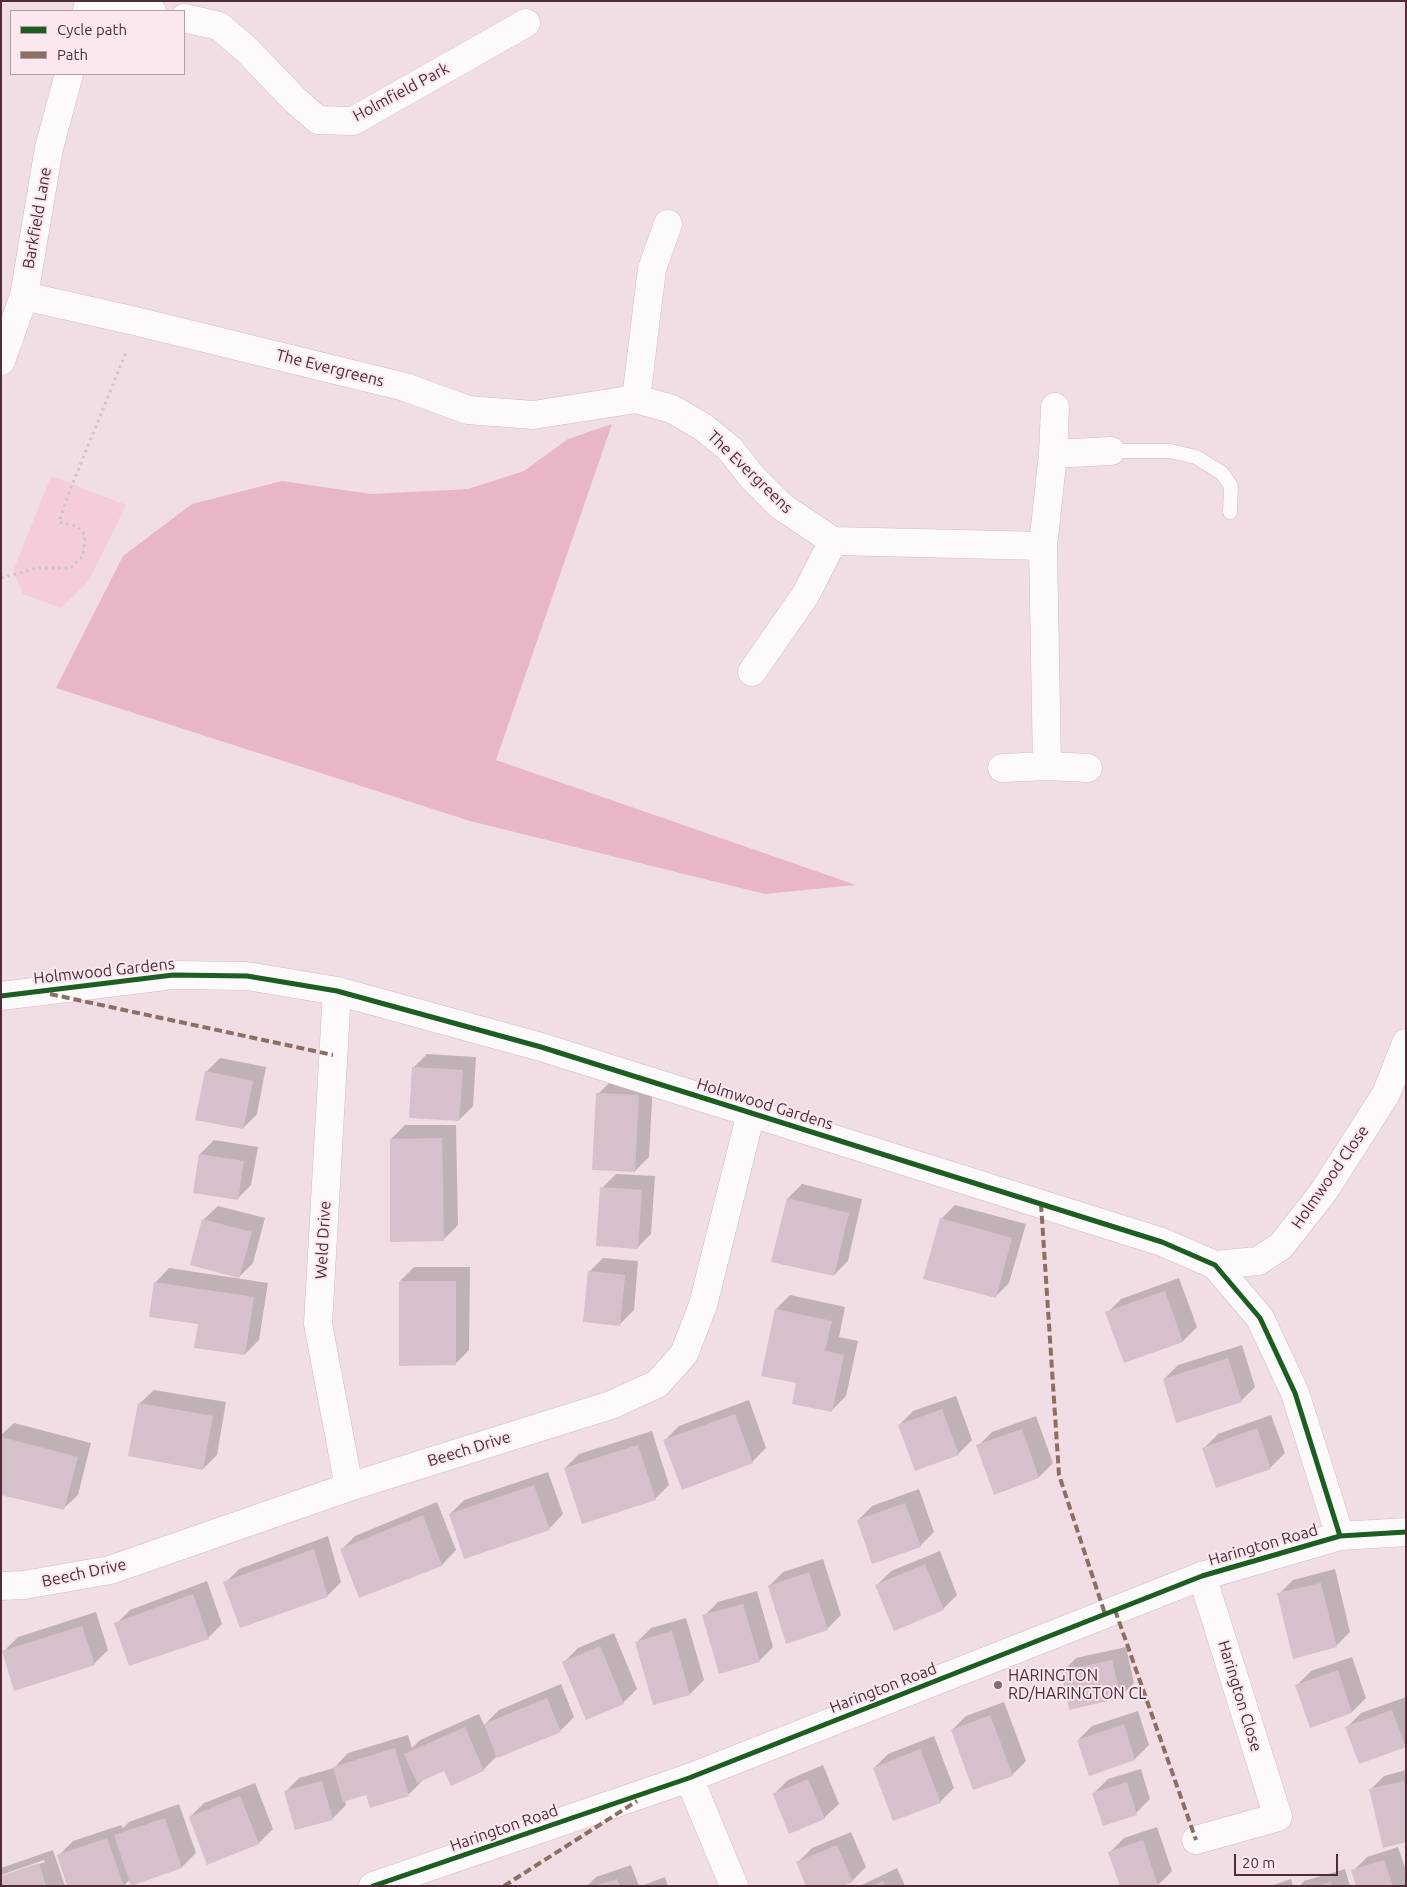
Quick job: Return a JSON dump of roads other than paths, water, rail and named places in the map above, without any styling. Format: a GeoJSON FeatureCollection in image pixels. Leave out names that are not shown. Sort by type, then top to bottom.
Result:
{"type":"FeatureCollection","features":[{"type":"Feature","properties":{"kind":"street"},"geometry":{"type":"LineString","coordinates":[[107,1],[148,10]]}},
{"type":"Feature","properties":{"kind":"street","name":"Holmfield Park"},"geometry":{"type":"LineString","coordinates":[[185,18],[219,26],[246,49],[294,100],[318,120],[353,121],[526,23]]}},
{"type":"Feature","properties":{"kind":"street","name":"Barkfield Lane"},"geometry":{"type":"LineString","coordinates":[[1,361],[24,296],[49,148],[69,75]]}},
{"type":"Feature","properties":{"kind":"street"},"geometry":{"type":"LineString","coordinates":[[636,399],[652,270],[668,224]]}},
{"type":"Feature","properties":{"kind":"street","name":"The Evergreens"},"geometry":{"type":"LineString","coordinates":[[24,296],[405,387],[468,410],[533,415],[636,399],[672,409],[703,428],[730,449],[752,477],[781,506],[834,541]]}},
{"type":"Feature","properties":{"kind":"street"},"geometry":{"type":"LineString","coordinates":[[1047,766],[1043,546],[1053,454],[1055,407]]}},
{"type":"Feature","properties":{"kind":"street"},"geometry":{"type":"LineString","coordinates":[[1053,454],[1111,451]]}},
{"type":"Feature","properties":{"kind":"street"},"geometry":{"type":"LineString","coordinates":[[752,672],[806,594],[834,541],[1043,546]]}},
{"type":"Feature","properties":{"kind":"street"},"geometry":{"type":"LineString","coordinates":[[1002,768],[1047,766],[1088,768]]}},
{"type":"Feature","properties":{"kind":"street","name":"Holmwood Gardens"},"geometry":{"type":"LineString","coordinates":[[1,996],[173,975],[247,976],[337,991],[541,1047],[1162,1242],[1215,1265],[1260,1318],[1295,1393],[1340,1536]]}},
{"type":"Feature","properties":{"kind":"street","name":"Weld Drive"},"geometry":{"type":"LineString","coordinates":[[337,991],[318,1324],[349,1486]]}},
{"type":"Feature","properties":{"kind":"street","name":"Holmwood Close"},"geometry":{"type":"LineString","coordinates":[[1215,1265],[1258,1261],[1281,1246],[1324,1191],[1386,1094],[1406,1043]]}},
{"type":"Feature","properties":{"kind":"street","name":"Beech Drive"},"geometry":{"type":"LineString","coordinates":[[1,1586],[24,1586],[110,1570],[349,1486],[610,1405],[658,1384],[684,1354],[703,1305],[751,1113]]}},
{"type":"Feature","properties":{"kind":"street","name":"Harington Road"},"geometry":{"type":"LineString","coordinates":[[373,1886],[690,1778],[1202,1576],[1340,1536],[1406,1532]]}},
{"type":"Feature","properties":{"kind":"street","name":"Harington Close"},"geometry":{"type":"LineString","coordinates":[[1196,1840],[1278,1817],[1202,1576]]}},
{"type":"Feature","properties":{"kind":"street"},"geometry":{"type":"LineString","coordinates":[[690,1778],[734,1886]]}},
{"type":"Feature","properties":{"kind":"lane"},"geometry":{"type":"LineString","coordinates":[[1111,451],[1170,451],[1196,457],[1222,474],[1231,486],[1230,512]]}},
{"type":"Feature","properties":{"kind":"place","name":"HARINGTON RD/HARINGTON CL"},"geometry":{"type":"Point","coordinates":[998,1685]}}]}
